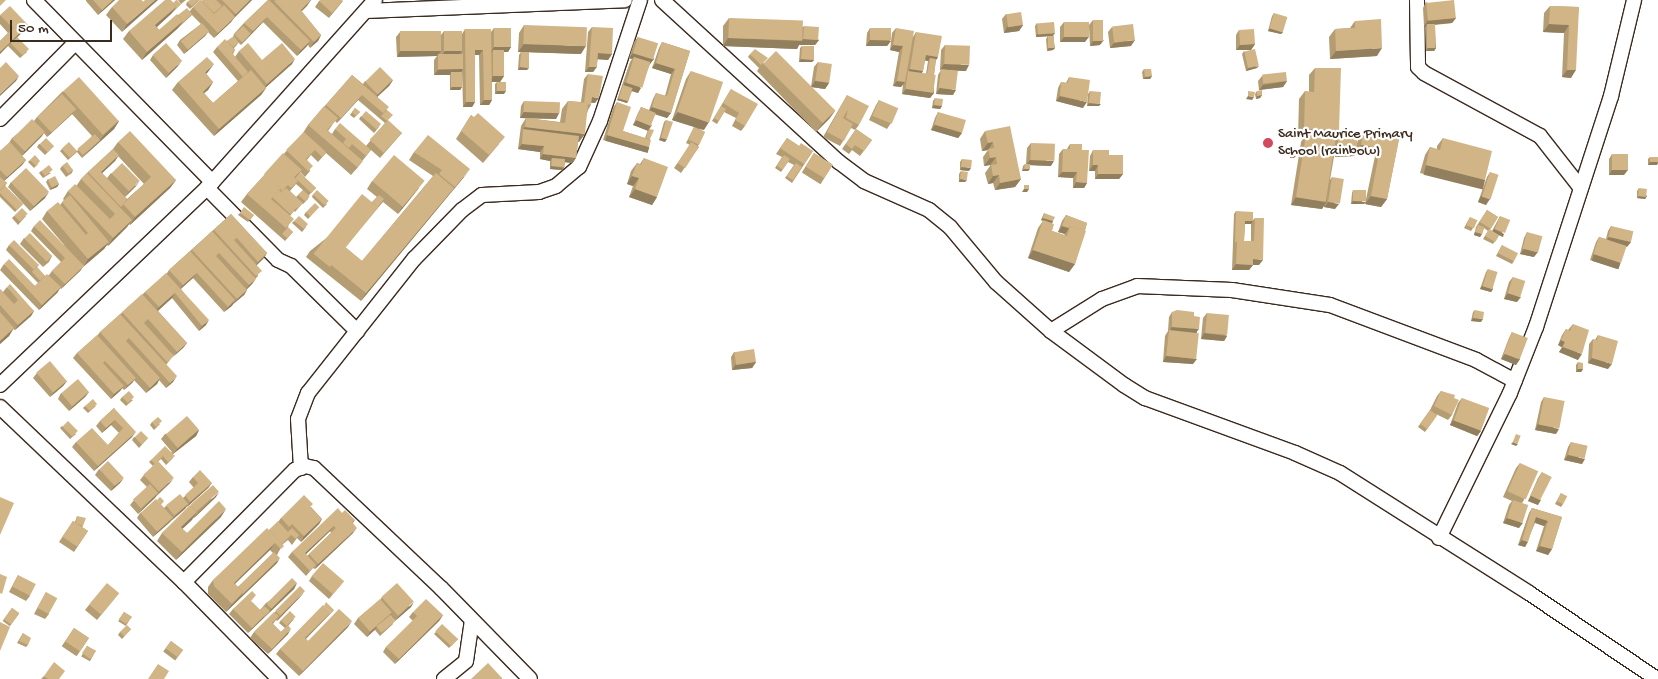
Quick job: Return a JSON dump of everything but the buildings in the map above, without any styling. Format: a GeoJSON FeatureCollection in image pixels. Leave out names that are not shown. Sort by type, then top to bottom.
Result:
{"type":"FeatureCollection","features":[{"type":"Feature","properties":{"kind":"street"},"geometry":{"type":"LineString","coordinates":[[34,0],[210,185],[278,260],[291,266],[357,331]]}},
{"type":"Feature","properties":{"kind":"street"},"geometry":{"type":"LineString","coordinates":[[0,385],[210,185],[371,6],[625,0]]}},
{"type":"Feature","properties":{"kind":"street"},"geometry":{"type":"LineString","coordinates":[[301,468],[298,432],[302,406],[357,331],[414,259],[472,201],[482,195],[539,192],[556,186],[579,167],[600,121],[640,0]]}},
{"type":"Feature","properties":{"kind":"street"},"geometry":{"type":"LineString","coordinates":[[662,0],[839,162],[864,181],[929,210],[950,227],[996,282],[1051,331],[1145,398],[1322,464],[1529,593],[1657,679]]}},
{"type":"Feature","properties":{"kind":"street"},"geometry":{"type":"LineString","coordinates":[[1417,0],[1418,66],[1424,73],[1540,136],[1580,187]]}},
{"type":"Feature","properties":{"kind":"street"},"geometry":{"type":"LineString","coordinates":[[1439,538],[1515,381],[1611,96],[1634,0]]}},
{"type":"Feature","properties":{"kind":"street"},"geometry":{"type":"LineString","coordinates":[[0,119],[75,42]]}},
{"type":"Feature","properties":{"kind":"street"},"geometry":{"type":"LineString","coordinates":[[1051,331],[1102,299],[1136,286],[1232,290],[1330,305],[1476,360],[1515,381]]}},
{"type":"Feature","properties":{"kind":"street"},"geometry":{"type":"LineString","coordinates":[[0,408],[184,582],[279,679]]}},
{"type":"Feature","properties":{"kind":"street"},"geometry":{"type":"LineString","coordinates":[[184,582],[301,468],[314,468],[472,620],[530,679]]}},
{"type":"Feature","properties":{"kind":"street"},"geometry":{"type":"LineString","coordinates":[[444,679],[466,661],[472,620]]}},
{"type":"Feature","properties":{"kind":"place","name":"Saint Maurice Primary School (rainbow)"},"geometry":{"type":"Point","coordinates":[1268,143]}}]}
